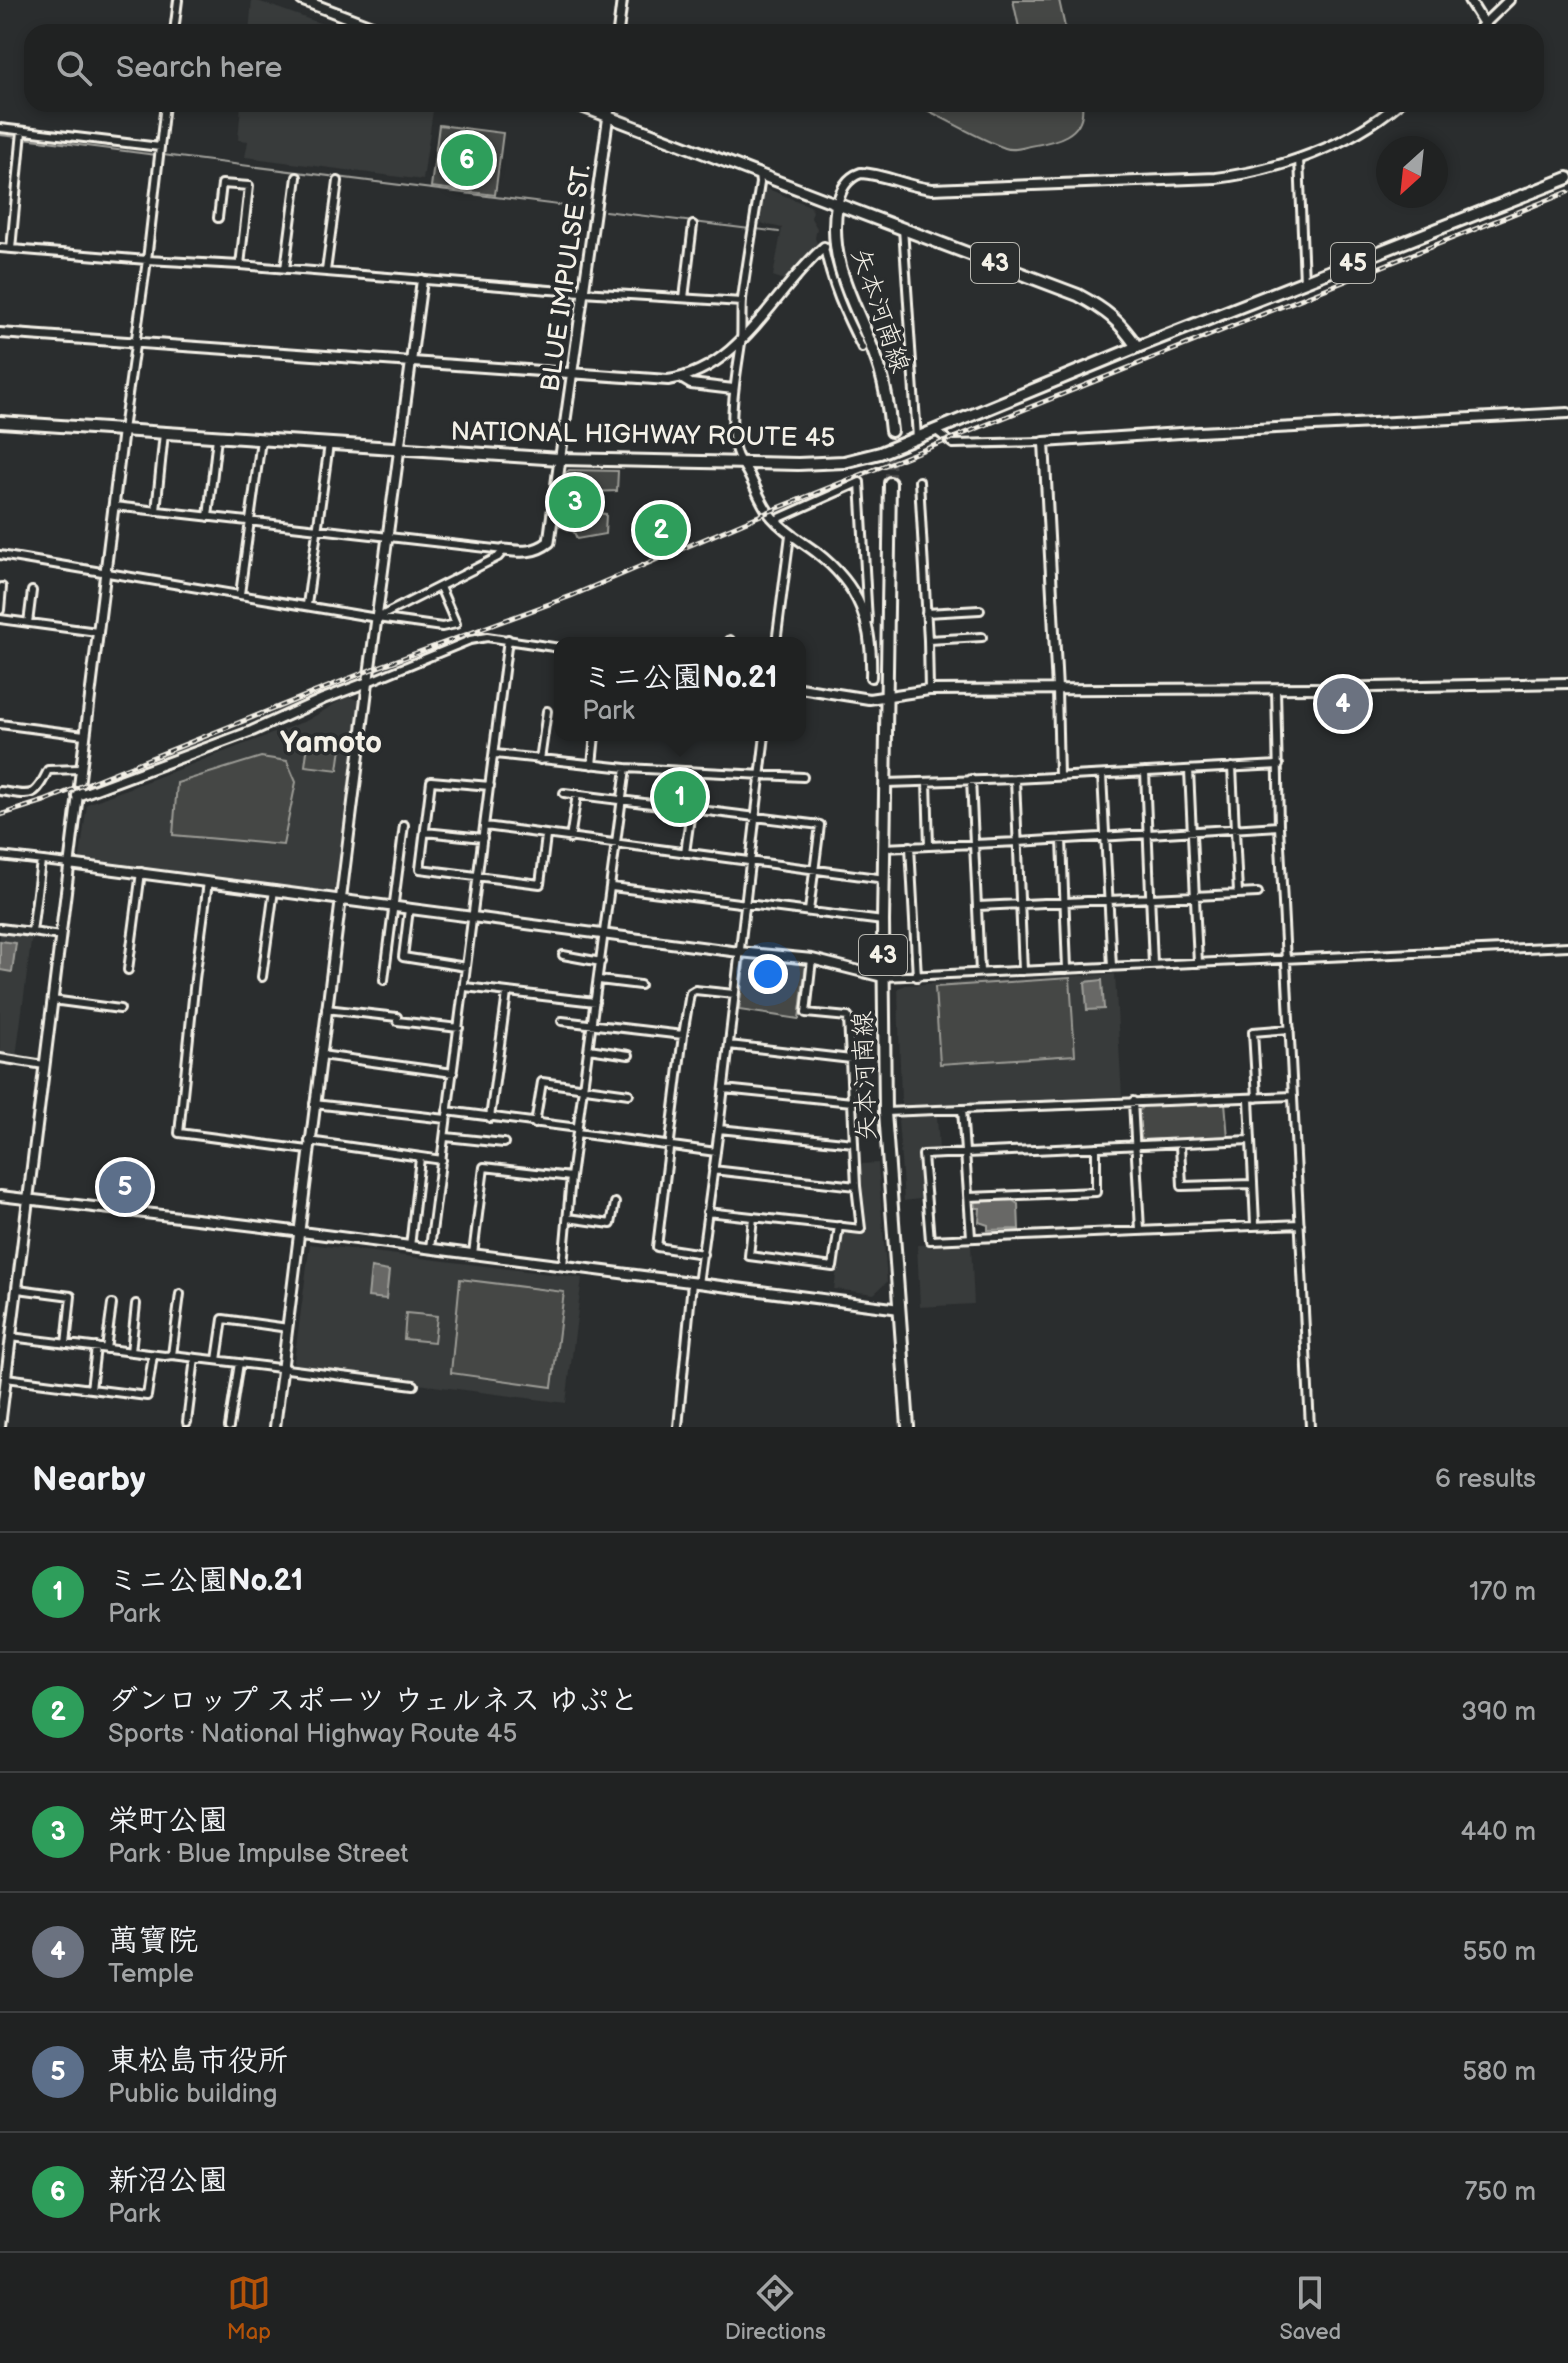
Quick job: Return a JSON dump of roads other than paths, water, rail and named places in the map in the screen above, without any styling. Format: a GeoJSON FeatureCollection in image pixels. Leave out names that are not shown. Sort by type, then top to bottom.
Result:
{"type":"FeatureCollection","features":[{"type":"Feature","properties":{"kind":"main road"},"geometry":{"type":"LineString","coordinates":[[302,0],[365,24]]}},
{"type":"Feature","properties":{"kind":"main road"},"geometry":{"type":"LineString","coordinates":[[597,112],[837,204]]}},
{"type":"Feature","properties":{"kind":"main road","name":"NATIONAL HIGHWAY ROUTE 45"},"geometry":{"type":"LineString","coordinates":[[0,422],[560,459],[798,464],[844,462],[862,459],[917,438],[1137,347],[1568,178]]}},
{"type":"Feature","properties":{"kind":"main road","name":"矢本河南線"},"geometry":{"type":"LineString","coordinates":[[891,431],[880,370],[839,266],[833,227],[837,204],[1078,295],[1116,318],[1137,347]]}},
{"type":"Feature","properties":{"kind":"main road"},"geometry":{"type":"LineString","coordinates":[[504,550],[535,551],[549,542],[560,459]]}},
{"type":"Feature","properties":{"kind":"main road","name":"矢本河南線"},"geometry":{"type":"LineString","coordinates":[[890,483],[883,921],[885,1112],[908,1427]]}},
{"type":"Feature","properties":{"kind":"street"},"geometry":{"type":"LineString","coordinates":[[175,24],[178,0]]}},
{"type":"Feature","properties":{"kind":"street"},"geometry":{"type":"LineString","coordinates":[[619,24],[622,0]]}},
{"type":"Feature","properties":{"kind":"street"},"geometry":{"type":"LineString","coordinates":[[1469,0],[1484,24],[1509,0]]}},
{"type":"Feature","properties":{"kind":"street"},"geometry":{"type":"LineString","coordinates":[[0,1426],[164,112]]}},
{"type":"Feature","properties":{"kind":"street","name":"BLUE IMPULSE ST."},"geometry":{"type":"LineString","coordinates":[[560,459],[609,112]]}},
{"type":"Feature","properties":{"kind":"street"},"geometry":{"type":"LineString","coordinates":[[837,204],[847,181],[861,173],[923,189],[1216,178],[1299,158],[1348,137],[1387,112]]}},
{"type":"Feature","properties":{"kind":"street"},"geometry":{"type":"LineString","coordinates":[[0,128],[22,135],[159,152]]}},
{"type":"Feature","properties":{"kind":"street"},"geometry":{"type":"LineString","coordinates":[[11,249],[22,135]]}},
{"type":"Feature","properties":{"kind":"street"},"geometry":{"type":"LineString","coordinates":[[1299,158],[1304,282]]}},
{"type":"Feature","properties":{"kind":"street"},"geometry":{"type":"LineString","coordinates":[[759,175],[733,389],[736,455],[768,512],[790,535],[837,570],[852,588],[868,629]]}},
{"type":"Feature","properties":{"kind":"street"},"geometry":{"type":"LineString","coordinates":[[285,269],[297,177]]}},
{"type":"Feature","properties":{"kind":"street"},"geometry":{"type":"LineString","coordinates":[[326,271],[338,181]]}},
{"type":"Feature","properties":{"kind":"street"},"geometry":{"type":"LineString","coordinates":[[218,218],[222,184],[249,186],[240,265]]}},
{"type":"Feature","properties":{"kind":"street"},"geometry":{"type":"LineString","coordinates":[[684,298],[693,225]]}},
{"type":"Feature","properties":{"kind":"street"},"geometry":{"type":"LineString","coordinates":[[903,228],[917,438]]}},
{"type":"Feature","properties":{"kind":"street"},"geometry":{"type":"LineString","coordinates":[[0,333],[655,380],[681,378],[719,361],[824,247]]}},
{"type":"Feature","properties":{"kind":"street"},"geometry":{"type":"LineString","coordinates":[[824,247],[829,276],[862,348]]}},
{"type":"Feature","properties":{"kind":"street"},"geometry":{"type":"LineString","coordinates":[[0,248],[742,302]]}},
{"type":"Feature","properties":{"kind":"street"},"geometry":{"type":"LineString","coordinates":[[275,1427],[326,1009],[422,280]]}},
{"type":"Feature","properties":{"kind":"street"},"geometry":{"type":"LineString","coordinates":[[681,378],[691,384],[733,389]]}},
{"type":"Feature","properties":{"kind":"street"},"geometry":{"type":"LineString","coordinates":[[935,430],[953,444],[1044,442],[1568,413]]}},
{"type":"Feature","properties":{"kind":"street"},"geometry":{"type":"LineString","coordinates":[[156,511],[164,433]]}},
{"type":"Feature","properties":{"kind":"street"},"geometry":{"type":"LineString","coordinates":[[208,517],[217,437]]}},
{"type":"Feature","properties":{"kind":"street"},"geometry":{"type":"LineString","coordinates":[[240,594],[261,440]]}},
{"type":"Feature","properties":{"kind":"street"},"geometry":{"type":"LineString","coordinates":[[1044,442],[1059,776]]}},
{"type":"Feature","properties":{"kind":"street"},"geometry":{"type":"LineString","coordinates":[[307,605],[329,444]]}},
{"type":"Feature","properties":{"kind":"street"},"geometry":{"type":"LineString","coordinates":[[919,481],[929,690]]}},
{"type":"Feature","properties":{"kind":"street"},"geometry":{"type":"LineString","coordinates":[[775,520],[860,482],[871,677]]}},
{"type":"Feature","properties":{"kind":"street"},"geometry":{"type":"LineString","coordinates":[[114,506],[504,550]]}},
{"type":"Feature","properties":{"kind":"street"},"geometry":{"type":"LineString","coordinates":[[777,637],[790,535]]}},
{"type":"Feature","properties":{"kind":"street"},"geometry":{"type":"LineString","coordinates":[[377,618],[498,557],[504,550]]}},
{"type":"Feature","properties":{"kind":"street"},"geometry":{"type":"LineString","coordinates":[[0,555],[377,618],[442,627],[456,624],[440,587]]}},
{"type":"Feature","properties":{"kind":"street"},"geometry":{"type":"LineString","coordinates":[[0,610],[2,587]]}},
{"type":"Feature","properties":{"kind":"street"},"geometry":{"type":"LineString","coordinates":[[28,623],[32,591]]}},
{"type":"Feature","properties":{"kind":"street"},"geometry":{"type":"LineString","coordinates":[[926,613],[980,610]]}},
{"type":"Feature","properties":{"kind":"street"},"geometry":{"type":"LineString","coordinates":[[0,619],[97,632]]}},
{"type":"Feature","properties":{"kind":"street"},"geometry":{"type":"LineString","coordinates":[[77,796],[252,731],[470,640],[487,637],[554,647]]}},
{"type":"Feature","properties":{"kind":"street"},"geometry":{"type":"LineString","coordinates":[[928,640],[982,637]]}},
{"type":"Feature","properties":{"kind":"street"},"geometry":{"type":"LineString","coordinates":[[430,1248],[508,639]]}},
{"type":"Feature","properties":{"kind":"street"},"geometry":{"type":"LineString","coordinates":[[806,689],[869,699],[929,690],[1568,683]]}},
{"type":"Feature","properties":{"kind":"street"},"geometry":{"type":"LineString","coordinates":[[1276,688],[1279,826],[1310,1427]]}},
{"type":"Feature","properties":{"kind":"street"},"geometry":{"type":"LineString","coordinates":[[540,760],[547,711]]}},
{"type":"Feature","properties":{"kind":"street"},"geometry":{"type":"LineString","coordinates":[[0,724],[84,735]]}},
{"type":"Feature","properties":{"kind":"street"},"geometry":{"type":"LineString","coordinates":[[592,765],[594,741]]}},
{"type":"Feature","properties":{"kind":"street"},"geometry":{"type":"LineString","coordinates":[[678,1427],[695,1284],[703,1254],[719,1129],[764,741]]}},
{"type":"Feature","properties":{"kind":"street"},"geometry":{"type":"LineString","coordinates":[[495,754],[626,768],[803,777]]}},
{"type":"Feature","properties":{"kind":"street"},"geometry":{"type":"LineString","coordinates":[[886,783],[1279,765]]}},
{"type":"Feature","properties":{"kind":"street"},"geometry":{"type":"LineString","coordinates":[[1232,767],[1238,893]]}},
{"type":"Feature","properties":{"kind":"street"},"geometry":{"type":"LineString","coordinates":[[563,1266],[571,1177],[626,768]]}},
{"type":"Feature","properties":{"kind":"street"},"geometry":{"type":"LineString","coordinates":[[0,791],[30,795],[39,789],[48,770],[80,769]]}},
{"type":"Feature","properties":{"kind":"street"},"geometry":{"type":"LineString","coordinates":[[1189,770],[1198,963]]}},
{"type":"Feature","properties":{"kind":"street"},"geometry":{"type":"LineString","coordinates":[[1145,772],[1153,965]]}},
{"type":"Feature","properties":{"kind":"street"},"geometry":{"type":"LineString","coordinates":[[1102,775],[1112,967]]}},
{"type":"Feature","properties":{"kind":"street"},"geometry":{"type":"LineString","coordinates":[[971,779],[980,972]]}},
{"type":"Feature","properties":{"kind":"street"},"geometry":{"type":"LineString","coordinates":[[1015,779],[1023,971]]}},
{"type":"Feature","properties":{"kind":"street"},"geometry":{"type":"LineString","coordinates":[[490,786],[431,781],[420,869],[540,884],[546,836]]}},
{"type":"Feature","properties":{"kind":"street"},"geometry":{"type":"LineString","coordinates":[[927,782],[929,845]]}},
{"type":"Feature","properties":{"kind":"street"},"geometry":{"type":"LineString","coordinates":[[564,793],[820,825],[809,911]]}},
{"type":"Feature","properties":{"kind":"street"},"geometry":{"type":"LineString","coordinates":[[570,839],[577,794]]}},
{"type":"Feature","properties":{"kind":"street"},"geometry":{"type":"LineString","coordinates":[[685,853],[691,810]]}},
{"type":"Feature","properties":{"kind":"street"},"geometry":{"type":"LineString","coordinates":[[384,980],[404,825]]}},
{"type":"Feature","properties":{"kind":"street"},"geometry":{"type":"LineString","coordinates":[[485,826],[885,879]]}},
{"type":"Feature","properties":{"kind":"street"},"geometry":{"type":"LineString","coordinates":[[884,848],[1279,826]]}},
{"type":"Feature","properties":{"kind":"street"},"geometry":{"type":"LineString","coordinates":[[425,832],[483,838]]}},
{"type":"Feature","properties":{"kind":"street"},"geometry":{"type":"LineString","coordinates":[[1062,839],[1067,969]]}},
{"type":"Feature","properties":{"kind":"street"},"geometry":{"type":"LineString","coordinates":[[910,846],[917,977]]}},
{"type":"Feature","properties":{"kind":"street"},"geometry":{"type":"LineString","coordinates":[[0,856],[812,959],[883,977],[1568,946]]}},
{"type":"Feature","properties":{"kind":"street"},"geometry":{"type":"LineString","coordinates":[[32,932],[41,861]]}},
{"type":"Feature","properties":{"kind":"street"},"geometry":{"type":"LineString","coordinates":[[128,970],[141,872]]}},
{"type":"Feature","properties":{"kind":"street"},"geometry":{"type":"LineString","coordinates":[[208,882],[179,1133],[442,1160]]}},
{"type":"Feature","properties":{"kind":"street"},"geometry":{"type":"LineString","coordinates":[[612,887],[883,921]]}},
{"type":"Feature","properties":{"kind":"street"},"geometry":{"type":"LineString","coordinates":[[262,977],[274,890]]}},
{"type":"Feature","properties":{"kind":"street"},"geometry":{"type":"LineString","coordinates":[[978,906],[1258,893]]}},
{"type":"Feature","properties":{"kind":"street"},"geometry":{"type":"LineString","coordinates":[[409,909],[403,957],[466,967]]}},
{"type":"Feature","properties":{"kind":"street"},"geometry":{"type":"LineString","coordinates":[[0,928],[60,936]]}},
{"type":"Feature","properties":{"kind":"street"},"geometry":{"type":"LineString","coordinates":[[563,955],[601,962]]}},
{"type":"Feature","properties":{"kind":"street"},"geometry":{"type":"LineString","coordinates":[[707,1212],[861,1229],[848,1017],[806,1013],[812,959]]}},
{"type":"Feature","properties":{"kind":"street"},"geometry":{"type":"LineString","coordinates":[[599,980],[640,985]]}},
{"type":"Feature","properties":{"kind":"street"},"geometry":{"type":"LineString","coordinates":[[465,987],[595,1002]]}},
{"type":"Feature","properties":{"kind":"street"},"geometry":{"type":"LineString","coordinates":[[703,1254],[657,1247],[669,1145],[690,993],[695,990],[734,994]]}},
{"type":"Feature","properties":{"kind":"street"},"geometry":{"type":"LineString","coordinates":[[490,1118],[507,993]]}},
{"type":"Feature","properties":{"kind":"street"},"geometry":{"type":"LineString","coordinates":[[52,1000],[120,1009]]}},
{"type":"Feature","properties":{"kind":"street"},"geometry":{"type":"LineString","coordinates":[[326,1009],[459,1028]]}},
{"type":"Feature","properties":{"kind":"street"},"geometry":{"type":"LineString","coordinates":[[562,1021],[683,1035]]}},
{"type":"Feature","properties":{"kind":"street"},"geometry":{"type":"LineString","coordinates":[[1257,1098],[1253,1032],[1290,1029]]}},
{"type":"Feature","properties":{"kind":"street"},"geometry":{"type":"LineString","coordinates":[[729,1045],[851,1059]]}},
{"type":"Feature","properties":{"kind":"street"},"geometry":{"type":"LineString","coordinates":[[589,1049],[629,1055]]}},
{"type":"Feature","properties":{"kind":"street"},"geometry":{"type":"LineString","coordinates":[[321,1055],[453,1073]]}},
{"type":"Feature","properties":{"kind":"street"},"geometry":{"type":"LineString","coordinates":[[0,1058],[44,1065]]}},
{"type":"Feature","properties":{"kind":"street"},"geometry":{"type":"LineString","coordinates":[[535,1124],[542,1082],[629,1094]]}},
{"type":"Feature","properties":{"kind":"street"},"geometry":{"type":"LineString","coordinates":[[724,1089],[852,1102]]}},
{"type":"Feature","properties":{"kind":"street"},"geometry":{"type":"LineString","coordinates":[[885,1112],[1293,1096]]}},
{"type":"Feature","properties":{"kind":"street"},"geometry":{"type":"LineString","coordinates":[[1249,1099],[1255,1224]]}},
{"type":"Feature","properties":{"kind":"street"},"geometry":{"type":"LineString","coordinates":[[1133,1101],[1140,1230]]}},
{"type":"Feature","properties":{"kind":"street"},"geometry":{"type":"LineString","coordinates":[[314,1104],[490,1118],[716,1152]]}},
{"type":"Feature","properties":{"kind":"street"},"geometry":{"type":"LineString","coordinates":[[962,1109],[971,1237]]}},
{"type":"Feature","properties":{"kind":"street"},"geometry":{"type":"LineString","coordinates":[[719,1129],[854,1143]]}},
{"type":"Feature","properties":{"kind":"street"},"geometry":{"type":"LineString","coordinates":[[446,1137],[504,1143]]}},
{"type":"Feature","properties":{"kind":"street"},"geometry":{"type":"LineString","coordinates":[[1250,1140],[923,1155],[930,1240],[1300,1224]]}},
{"type":"Feature","properties":{"kind":"street"},"geometry":{"type":"LineString","coordinates":[[1180,1145],[1182,1186],[1252,1184]]}},
{"type":"Feature","properties":{"kind":"street"},"geometry":{"type":"LineString","coordinates":[[969,1197],[1096,1192],[1096,1147]]}},
{"type":"Feature","properties":{"kind":"street"},"geometry":{"type":"LineString","coordinates":[[410,1247],[420,1158]]}},
{"type":"Feature","properties":{"kind":"street"},"geometry":{"type":"LineString","coordinates":[[473,1254],[484,1167],[571,1177]]}},
{"type":"Feature","properties":{"kind":"street"},"geometry":{"type":"LineString","coordinates":[[713,1170],[856,1186]]}},
{"type":"Feature","properties":{"kind":"street"},"geometry":{"type":"LineString","coordinates":[[0,1196],[299,1231],[900,1309]]}},
{"type":"Feature","properties":{"kind":"street"},"geometry":{"type":"LineString","coordinates":[[568,1218],[611,1224],[615,1203]]}},
{"type":"Feature","properties":{"kind":"street"},"geometry":{"type":"LineString","coordinates":[[753,1218],[749,1256],[833,1267],[839,1226]]}},
{"type":"Feature","properties":{"kind":"street"},"geometry":{"type":"LineString","coordinates":[[18,1289],[71,1296],[66,1344]]}},
{"type":"Feature","properties":{"kind":"street"},"geometry":{"type":"LineString","coordinates":[[172,1355],[180,1294]]}},
{"type":"Feature","properties":{"kind":"street"},"geometry":{"type":"LineString","coordinates":[[106,1349],[112,1304]]}},
{"type":"Feature","properties":{"kind":"street"},"geometry":{"type":"LineString","coordinates":[[131,1352],[136,1304]]}},
{"type":"Feature","properties":{"kind":"street"},"geometry":{"type":"LineString","coordinates":[[217,1360],[223,1319],[288,1328]]}},
{"type":"Feature","properties":{"kind":"street"},"geometry":{"type":"LineString","coordinates":[[11,1337],[414,1385]]}},
{"type":"Feature","properties":{"kind":"street"},"geometry":{"type":"LineString","coordinates":[[91,1389],[96,1347]]}},
{"type":"Feature","properties":{"kind":"street"},"geometry":{"type":"LineString","coordinates":[[6,1378],[147,1396],[153,1355]]}},
{"type":"Feature","properties":{"kind":"street"},"geometry":{"type":"LineString","coordinates":[[187,1422],[195,1358]]}},
{"type":"Feature","properties":{"kind":"street"},"geometry":{"type":"LineString","coordinates":[[229,1427],[239,1363]]}},
{"type":"Feature","properties":{"kind":"waterway"},"geometry":{"type":"LineString","coordinates":[[0,135],[18,137]]}},
{"type":"Feature","properties":{"kind":"waterway"},"geometry":{"type":"LineString","coordinates":[[24,138],[156,155]]}},
{"type":"Feature","properties":{"kind":"waterway"},"geometry":{"type":"LineString","coordinates":[[163,155],[582,208]]}},
{"type":"Feature","properties":{"kind":"waterway"},"geometry":{"type":"LineString","coordinates":[[605,211],[750,229]]}},
{"type":"Feature","properties":{"kind":"waterway"},"geometry":{"type":"LineString","coordinates":[[756,229],[779,232]]}},
{"type":"Feature","properties":{"kind":"tunnel"},"geometry":{"type":"LineString","coordinates":[[890,483],[891,431]]}},
{"type":"Feature","properties":{"kind":"railway"},"geometry":{"type":"LineString","coordinates":[[0,815],[44,801],[370,670],[571,596],[768,512],[1568,192]]}},
{"type":"Feature","properties":{"kind":"place","name":"新沼公園"},"geometry":{"type":"Point","coordinates":[467,160]}},
{"type":"Feature","properties":{"kind":"place","name":"栄町公園"},"geometry":{"type":"Point","coordinates":[575,502]}},
{"type":"Feature","properties":{"kind":"place","name":"ダンロップ スポーツ ウェルネス ゆぷと"},"geometry":{"type":"Point","coordinates":[661,530]}},
{"type":"Feature","properties":{"kind":"place","name":"萬寶院"},"geometry":{"type":"Point","coordinates":[1343,704]}},
{"type":"Feature","properties":{"kind":"place","name":"ミニ公園No.21"},"geometry":{"type":"Point","coordinates":[680,797]}},
{"type":"Feature","properties":{"kind":"place","name":"東松島市役所"},"geometry":{"type":"Point","coordinates":[125,1187]}},
{"type":"Feature","properties":{"kind":"district","name":"Yamoto"},"geometry":{"type":"Point","coordinates":[331,742]}}]}
